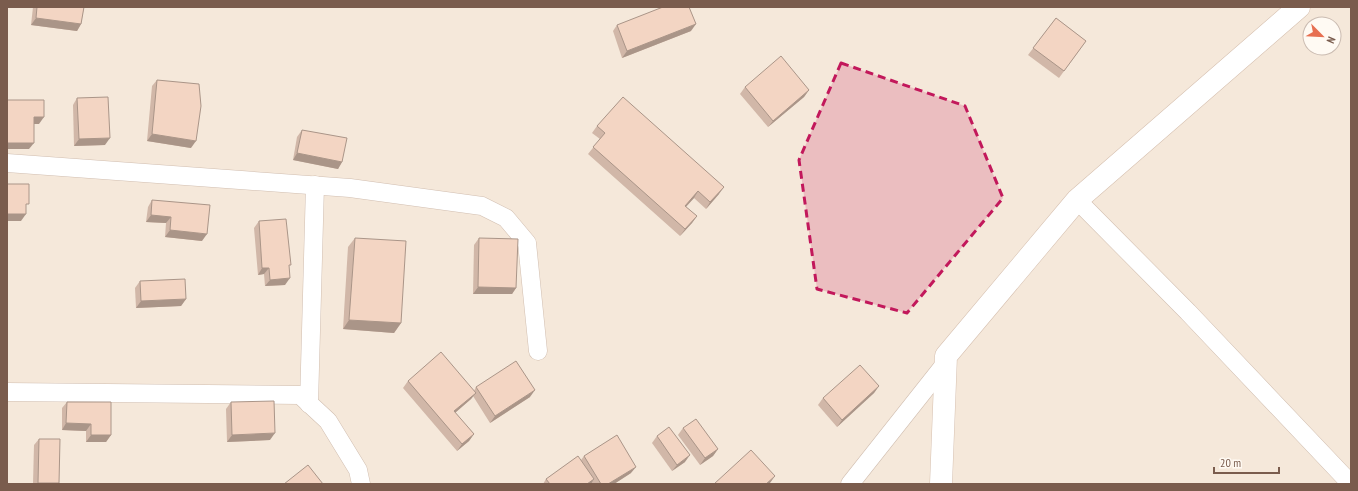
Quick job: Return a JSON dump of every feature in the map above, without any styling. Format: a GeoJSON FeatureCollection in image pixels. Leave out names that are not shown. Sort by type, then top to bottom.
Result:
{"type":"FeatureCollection","features":[{"type":"Feature","properties":{"kind":"street"},"geometry":{"type":"LineString","coordinates":[[941,484],[946,356],[1077,200],[1298,7]]}},
{"type":"Feature","properties":{"kind":"street"},"geometry":{"type":"LineString","coordinates":[[7,163],[350,188],[482,206],[506,218],[527,243],[538,351]]}},
{"type":"Feature","properties":{"kind":"street"},"geometry":{"type":"LineString","coordinates":[[309,404],[315,185]]}},
{"type":"Feature","properties":{"kind":"street"},"geometry":{"type":"LineString","coordinates":[[1077,200],[1188,312],[1351,484]]}},
{"type":"Feature","properties":{"kind":"street"},"geometry":{"type":"LineString","coordinates":[[850,484],[945,364]]}},
{"type":"Feature","properties":{"kind":"street"},"geometry":{"type":"LineString","coordinates":[[7,392],[300,395],[328,421],[358,470],[361,484]]}},
{"type":"Feature","properties":{"kind":"highlighted area"},"geometry":{"type":"Polygon","coordinates":[[[841,63],[965,106],[1003,198],[907,313],[817,289],[799,160],[841,63]]]}},
{"type":"Feature","properties":{"kind":"shaded area"},"geometry":{"type":"Polygon","coordinates":[[[7,7],[1351,7],[1351,484],[7,484],[7,7]]]}},
{"type":"Feature","properties":{"kind":"building"},"geometry":{"type":"Polygon","coordinates":[[[37,7],[84,7],[81,24],[36,18],[37,7]]]}},
{"type":"Feature","properties":{"kind":"building"},"geometry":{"type":"Polygon","coordinates":[[[663,7],[689,7],[696,24],[627,51],[617,25],[663,7]]]}},
{"type":"Feature","properties":{"kind":"building"},"geometry":{"type":"Polygon","coordinates":[[[1056,18],[1086,41],[1064,71],[1033,48],[1056,18]]]}},
{"type":"Feature","properties":{"kind":"building"},"geometry":{"type":"Polygon","coordinates":[[[781,56],[809,90],[773,121],[745,87],[781,56]]]}},
{"type":"Feature","properties":{"kind":"building"},"geometry":{"type":"Polygon","coordinates":[[[157,80],[199,84],[201,106],[196,141],[152,134],[157,80]]]}},
{"type":"Feature","properties":{"kind":"building"},"geometry":{"type":"Polygon","coordinates":[[[108,97],[110,138],[79,139],[77,98],[108,97]]]}},
{"type":"Feature","properties":{"kind":"building"},"geometry":{"type":"Polygon","coordinates":[[[623,97],[724,187],[710,202],[698,191],[685,206],[697,216],[685,229],[593,147],[605,133],[597,126],[623,97]]]}},
{"type":"Feature","properties":{"kind":"building"},"geometry":{"type":"Polygon","coordinates":[[[7,100],[44,100],[44,117],[34,117],[34,143],[7,143],[7,100]]]}},
{"type":"Feature","properties":{"kind":"building"},"geometry":{"type":"Polygon","coordinates":[[[302,130],[347,138],[342,162],[297,153],[302,130]]]}},
{"type":"Feature","properties":{"kind":"building"},"geometry":{"type":"Polygon","coordinates":[[[7,184],[29,184],[29,204],[26,204],[26,214],[7,214],[7,184]]]}},
{"type":"Feature","properties":{"kind":"building"},"geometry":{"type":"Polygon","coordinates":[[[152,200],[210,205],[207,234],[170,230],[171,217],[151,215],[152,200]]]}},
{"type":"Feature","properties":{"kind":"building"},"geometry":{"type":"Polygon","coordinates":[[[286,219],[291,265],[289,265],[290,278],[270,280],[269,268],[262,268],[259,221],[286,219]]]}},
{"type":"Feature","properties":{"kind":"building"},"geometry":{"type":"Polygon","coordinates":[[[355,238],[406,241],[401,323],[349,320],[355,238]]]}},
{"type":"Feature","properties":{"kind":"building"},"geometry":{"type":"Polygon","coordinates":[[[479,238],[518,239],[516,288],[478,287],[479,238]]]}},
{"type":"Feature","properties":{"kind":"building"},"geometry":{"type":"Polygon","coordinates":[[[185,279],[186,299],[141,301],[140,281],[185,279]]]}},
{"type":"Feature","properties":{"kind":"building"},"geometry":{"type":"Polygon","coordinates":[[[441,352],[476,393],[454,411],[474,434],[462,444],[408,381],[441,352]]]}},
{"type":"Feature","properties":{"kind":"building"},"geometry":{"type":"Polygon","coordinates":[[[516,361],[535,390],[495,416],[476,387],[516,361]]]}},
{"type":"Feature","properties":{"kind":"building"},"geometry":{"type":"Polygon","coordinates":[[[860,365],[879,386],[842,420],[823,398],[860,365]]]}},
{"type":"Feature","properties":{"kind":"building"},"geometry":{"type":"Polygon","coordinates":[[[274,401],[275,433],[232,435],[231,402],[274,401]]]}},
{"type":"Feature","properties":{"kind":"building"},"geometry":{"type":"Polygon","coordinates":[[[67,402],[111,402],[111,435],[91,435],[91,424],[66,423],[67,402]]]}},
{"type":"Feature","properties":{"kind":"building"},"geometry":{"type":"Polygon","coordinates":[[[696,419],[718,449],[705,458],[683,428],[696,419]]]}},
{"type":"Feature","properties":{"kind":"building"},"geometry":{"type":"Polygon","coordinates":[[[669,427],[690,455],[677,465],[657,436],[669,427]]]}},
{"type":"Feature","properties":{"kind":"building"},"geometry":{"type":"Polygon","coordinates":[[[617,435],[636,467],[608,484],[601,484],[584,456],[617,435]]]}},
{"type":"Feature","properties":{"kind":"building"},"geometry":{"type":"Polygon","coordinates":[[[39,439],[60,439],[59,483],[38,483],[39,439]]]}},
{"type":"Feature","properties":{"kind":"building"},"geometry":{"type":"Polygon","coordinates":[[[751,450],[775,476],[766,484],[714,484],[751,450]]]}},
{"type":"Feature","properties":{"kind":"building"},"geometry":{"type":"Polygon","coordinates":[[[578,456],[594,479],[587,484],[550,484],[546,479],[578,456]]]}},
{"type":"Feature","properties":{"kind":"building"},"geometry":{"type":"Polygon","coordinates":[[[308,465],[323,484],[284,484],[308,465]]]}}]}
